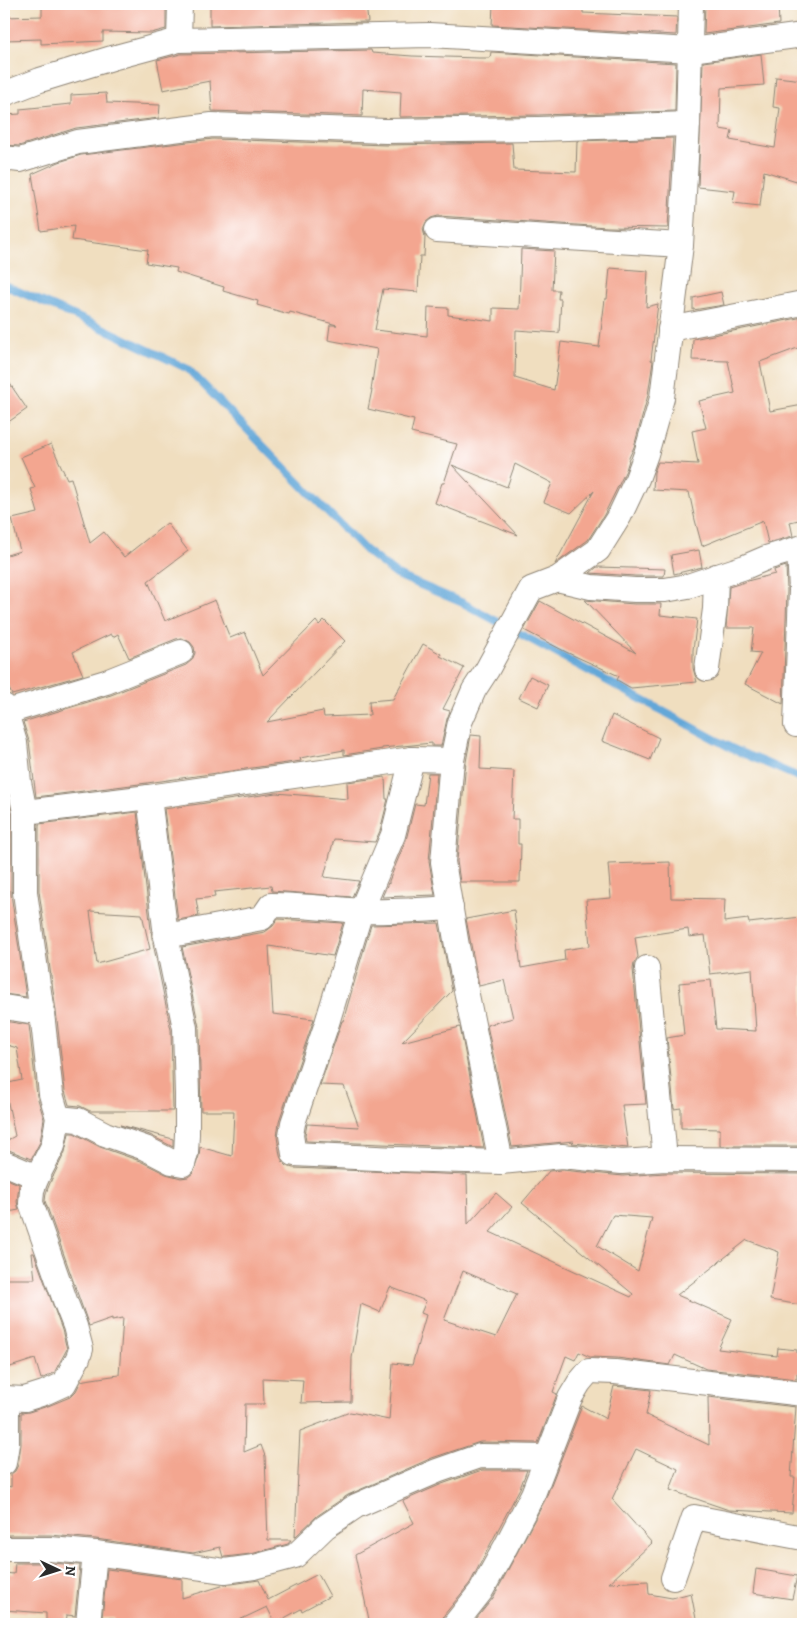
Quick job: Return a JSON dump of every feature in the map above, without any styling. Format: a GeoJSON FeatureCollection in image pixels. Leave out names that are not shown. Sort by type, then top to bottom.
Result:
{"type":"FeatureCollection","features":[{"type":"Feature","properties":{"kind":"street"},"geometry":{"type":"LineString","coordinates":[[178,40],[180,4]]}},
{"type":"Feature","properties":{"kind":"street"},"geometry":{"type":"LineString","coordinates":[[501,1162],[457,946],[443,862],[452,760],[460,722],[474,690],[531,589],[557,578],[598,550],[620,515],[637,479],[646,454],[662,398],[681,245],[692,4]]}},
{"type":"Feature","properties":{"kind":"street"},"geometry":{"type":"LineString","coordinates":[[4,94],[40,80],[178,40],[430,35],[691,50],[803,35]]}},
{"type":"Feature","properties":{"kind":"street"},"geometry":{"type":"LineString","coordinates":[[4,158],[20,160],[78,142],[212,125],[386,131],[538,129],[688,124]]}},
{"type":"Feature","properties":{"kind":"street"},"geometry":{"type":"LineString","coordinates":[[437,230],[681,245]]}},
{"type":"Feature","properties":{"kind":"street"},"geometry":{"type":"LineString","coordinates":[[670,329],[803,303]]}},
{"type":"Feature","properties":{"kind":"street"},"geometry":{"type":"LineString","coordinates":[[557,578],[591,587],[635,590],[677,588],[801,548],[796,725]]}},
{"type":"Feature","properties":{"kind":"street"},"geometry":{"type":"LineString","coordinates":[[708,669],[715,608],[716,576]]}},
{"type":"Feature","properties":{"kind":"street"},"geometry":{"type":"LineString","coordinates":[[4,1463],[7,1444],[5,1398],[25,1399],[64,1384],[81,1349],[76,1326],[31,1203],[36,1177],[53,1146],[58,1118],[51,1094],[25,892],[25,812],[12,782],[15,744],[5,709],[106,682],[181,652]]}},
{"type":"Feature","properties":{"kind":"street"},"geometry":{"type":"LineString","coordinates":[[25,812],[149,797],[412,759],[452,760]]}},
{"type":"Feature","properties":{"kind":"street"},"geometry":{"type":"LineString","coordinates":[[412,759],[393,835],[361,911],[327,1023],[293,1123],[291,1135],[294,1154],[501,1162],[562,1156],[622,1162],[665,1159],[803,1160]]}},
{"type":"Feature","properties":{"kind":"street"},"geometry":{"type":"LineString","coordinates":[[58,1118],[78,1120],[105,1134],[138,1146],[172,1162],[183,1164],[186,1152],[188,1094],[185,1028],[166,936],[149,797]]}},
{"type":"Feature","properties":{"kind":"street"},"geometry":{"type":"LineString","coordinates":[[166,936],[262,918],[271,905],[361,911],[413,911],[451,908]]}},
{"type":"Feature","properties":{"kind":"street"},"geometry":{"type":"LineString","coordinates":[[647,968],[665,1159]]}},
{"type":"Feature","properties":{"kind":"street"},"geometry":{"type":"LineString","coordinates":[[4,1007],[42,1014]]}},
{"type":"Feature","properties":{"kind":"street"},"geometry":{"type":"LineString","coordinates":[[4,1164],[36,1177]]}},
{"type":"Feature","properties":{"kind":"street"},"geometry":{"type":"LineString","coordinates":[[454,1624],[481,1591],[533,1494],[570,1398],[589,1371],[615,1372],[803,1394]]}},
{"type":"Feature","properties":{"kind":"street"},"geometry":{"type":"LineString","coordinates":[[4,1549],[50,1549],[95,1553],[225,1571],[295,1556],[326,1527],[356,1506],[437,1471],[480,1456],[546,1457]]}},
{"type":"Feature","properties":{"kind":"street"},"geometry":{"type":"LineString","coordinates":[[673,1578],[694,1517],[803,1538]]}},
{"type":"Feature","properties":{"kind":"street"},"geometry":{"type":"LineString","coordinates":[[88,1624],[95,1553]]}},
{"type":"Feature","properties":{"kind":"building"},"geometry":{"type":"Polygon","coordinates":[[[42,4],[166,4],[166,29],[151,33],[103,32],[103,41],[41,44],[41,39],[4,40],[4,17],[42,16],[42,4]]]}},
{"type":"Feature","properties":{"kind":"building"},"geometry":{"type":"Polygon","coordinates":[[[210,4],[366,4],[368,22],[210,26],[210,4]]]}},
{"type":"Feature","properties":{"kind":"building"},"geometry":{"type":"Polygon","coordinates":[[[493,4],[583,8],[583,13],[677,17],[676,35],[492,25],[493,4]]]}},
{"type":"Feature","properties":{"kind":"building"},"geometry":{"type":"Polygon","coordinates":[[[705,4],[778,4],[779,24],[704,34],[705,4]]]}},
{"type":"Feature","properties":{"kind":"building"},"geometry":{"type":"Polygon","coordinates":[[[371,50],[372,53],[412,56],[490,58],[491,52],[676,63],[675,111],[400,117],[401,92],[363,89],[362,116],[212,111],[210,81],[163,90],[157,60],[181,54],[371,50]]]}},
{"type":"Feature","properties":{"kind":"building"},"geometry":{"type":"Polygon","coordinates":[[[761,54],[764,85],[721,88],[720,129],[732,131],[730,140],[775,148],[780,108],[773,107],[776,77],[803,80],[803,183],[764,171],[760,206],[733,203],[735,191],[698,187],[703,62],[761,54]]]}},
{"type":"Feature","properties":{"kind":"building"},"geometry":{"type":"Polygon","coordinates":[[[106,93],[107,103],[160,105],[159,118],[76,128],[19,146],[4,145],[4,115],[20,114],[20,109],[71,104],[71,95],[106,93]]]}},
{"type":"Feature","properties":{"kind":"building"},"geometry":{"type":"Polygon","coordinates":[[[673,138],[668,228],[607,227],[438,216],[426,222],[423,229],[425,237],[424,256],[420,256],[418,292],[383,289],[375,330],[427,336],[428,307],[448,308],[448,315],[493,321],[493,308],[519,309],[521,249],[554,251],[552,290],[559,290],[558,299],[561,299],[559,333],[516,330],[515,378],[554,390],[561,342],[599,347],[610,268],[648,271],[646,307],[658,304],[648,395],[634,447],[626,470],[604,515],[588,540],[555,564],[594,491],[571,513],[544,502],[552,483],[515,464],[507,487],[452,465],[518,535],[435,503],[457,444],[411,433],[414,420],[368,409],[377,349],[328,340],[330,325],[337,325],[257,305],[258,301],[223,291],[224,287],[176,272],[177,268],[146,263],[148,250],[72,240],[74,226],[41,231],[32,174],[81,155],[213,139],[386,145],[512,143],[514,170],[576,172],[577,141],[673,138]]]}},
{"type":"Feature","properties":{"kind":"building"},"geometry":{"type":"Polygon","coordinates":[[[721,292],[724,305],[693,310],[693,298],[721,292]]]}},
{"type":"Feature","properties":{"kind":"building"},"geometry":{"type":"Polygon","coordinates":[[[803,317],[803,346],[760,362],[770,411],[803,405],[803,519],[790,522],[793,536],[768,543],[763,521],[702,546],[689,492],[653,490],[654,472],[658,462],[698,464],[692,431],[706,428],[699,401],[735,393],[728,361],[692,360],[693,339],[803,317]]]}},
{"type":"Feature","properties":{"kind":"building"},"geometry":{"type":"Polygon","coordinates":[[[4,375],[27,409],[4,425],[4,375]]]}},
{"type":"Feature","properties":{"kind":"building"},"geometry":{"type":"Polygon","coordinates":[[[51,444],[67,479],[71,478],[90,543],[104,532],[124,557],[167,523],[188,551],[148,581],[165,621],[215,600],[230,638],[245,632],[263,675],[316,621],[319,625],[324,620],[345,641],[267,722],[323,711],[324,717],[370,715],[369,701],[393,699],[423,644],[441,654],[440,656],[464,668],[443,709],[450,711],[441,746],[432,746],[432,743],[382,748],[344,755],[344,750],[300,758],[301,761],[36,797],[29,741],[23,722],[111,695],[186,665],[192,660],[195,653],[194,647],[190,642],[182,638],[129,658],[118,634],[113,637],[111,634],[73,652],[83,675],[12,695],[4,678],[4,556],[20,551],[12,519],[38,513],[31,489],[35,488],[21,457],[51,444]]]}},
{"type":"Feature","properties":{"kind":"building"},"geometry":{"type":"Polygon","coordinates":[[[699,550],[702,567],[674,574],[671,555],[699,550]]]}},
{"type":"Feature","properties":{"kind":"building"},"geometry":{"type":"Polygon","coordinates":[[[786,566],[787,590],[783,704],[745,684],[761,653],[751,652],[754,628],[726,628],[729,587],[775,574],[774,570],[786,566]]]}},
{"type":"Feature","properties":{"kind":"building"},"geometry":{"type":"Polygon","coordinates":[[[597,567],[665,569],[664,576],[590,573],[597,567]]]}},
{"type":"Feature","properties":{"kind":"building"},"geometry":{"type":"Polygon","coordinates":[[[585,600],[661,604],[660,615],[697,619],[693,668],[697,682],[631,688],[617,680],[619,676],[524,630],[540,601],[636,653],[585,600]]]}},
{"type":"Feature","properties":{"kind":"building"},"geometry":{"type":"Polygon","coordinates":[[[530,676],[548,685],[538,707],[519,698],[530,676]]]}},
{"type":"Feature","properties":{"kind":"building"},"geometry":{"type":"Polygon","coordinates":[[[612,715],[659,738],[650,760],[602,741],[612,715]]]}},
{"type":"Feature","properties":{"kind":"building"},"geometry":{"type":"Polygon","coordinates":[[[471,735],[481,736],[480,769],[514,771],[512,819],[518,819],[518,844],[521,844],[520,882],[460,882],[457,861],[466,762],[471,735]]]}},
{"type":"Feature","properties":{"kind":"building"},"geometry":{"type":"Polygon","coordinates":[[[4,768],[11,813],[11,894],[26,997],[4,994],[4,768]]]}},
{"type":"Feature","properties":{"kind":"building"},"geometry":{"type":"Polygon","coordinates":[[[428,773],[437,773],[429,861],[435,895],[382,897],[406,840],[415,804],[424,805],[428,773]]]}},
{"type":"Feature","properties":{"kind":"building"},"geometry":{"type":"Polygon","coordinates":[[[385,777],[386,799],[388,799],[380,831],[375,842],[334,839],[324,877],[359,881],[352,897],[272,891],[271,886],[214,892],[215,897],[196,899],[199,916],[178,920],[164,809],[276,793],[348,799],[347,782],[385,777]]]}},
{"type":"Feature","properties":{"kind":"building"},"geometry":{"type":"Polygon","coordinates":[[[137,812],[152,938],[171,1030],[173,1111],[90,1111],[80,1106],[69,1105],[65,1091],[39,891],[39,824],[137,812]],[[90,911],[97,964],[150,949],[142,914],[90,911]]]}},
{"type":"Feature","properties":{"kind":"building"},"geometry":{"type":"Polygon","coordinates":[[[670,862],[671,898],[725,899],[724,922],[748,919],[749,923],[801,917],[803,944],[803,1146],[720,1146],[720,1129],[681,1128],[681,1108],[674,1109],[667,1038],[684,1035],[679,983],[711,980],[716,1029],[756,1031],[752,969],[710,974],[705,935],[689,937],[688,929],[635,937],[638,957],[633,969],[646,1104],[622,1105],[628,1148],[572,1143],[574,1141],[512,1147],[487,1025],[513,1018],[504,980],[479,986],[466,919],[514,910],[521,968],[565,960],[564,950],[590,946],[586,900],[611,898],[608,864],[670,862]]]}},
{"type":"Feature","properties":{"kind":"building"},"geometry":{"type":"Polygon","coordinates":[[[278,919],[343,923],[333,956],[269,946],[273,1014],[314,1019],[279,1121],[277,1137],[280,1156],[287,1166],[293,1168],[467,1175],[468,1224],[496,1193],[512,1207],[490,1232],[631,1297],[633,1294],[522,1203],[549,1171],[562,1170],[623,1176],[665,1173],[803,1174],[803,1291],[801,1305],[770,1300],[779,1252],[747,1240],[677,1295],[732,1319],[718,1349],[777,1356],[778,1348],[797,1350],[797,1353],[803,1354],[800,1374],[797,1373],[797,1379],[706,1369],[675,1355],[670,1365],[617,1358],[590,1357],[579,1352],[575,1360],[566,1356],[553,1392],[557,1394],[538,1443],[480,1442],[432,1458],[348,1495],[317,1516],[295,1537],[300,1431],[350,1412],[389,1420],[393,1363],[412,1365],[426,1315],[421,1313],[426,1301],[390,1287],[380,1312],[361,1304],[352,1358],[351,1402],[301,1403],[303,1380],[263,1378],[264,1404],[245,1404],[244,1452],[261,1445],[265,1456],[268,1540],[291,1540],[288,1544],[251,1554],[223,1557],[220,1547],[193,1553],[96,1539],[50,1535],[4,1535],[4,1485],[11,1487],[11,1474],[18,1465],[21,1444],[21,1413],[48,1406],[70,1397],[76,1391],[81,1381],[119,1375],[123,1318],[112,1320],[112,1318],[89,1326],[45,1201],[50,1183],[65,1152],[69,1133],[74,1133],[100,1147],[140,1161],[166,1174],[181,1178],[188,1177],[193,1173],[200,1147],[232,1156],[234,1111],[201,1111],[199,1027],[182,947],[265,932],[278,919]],[[613,1215],[597,1246],[638,1271],[652,1218],[613,1215]],[[463,1271],[444,1320],[496,1337],[517,1294],[463,1271]]]}},
{"type":"Feature","properties":{"kind":"building"},"geometry":{"type":"Polygon","coordinates":[[[439,923],[452,991],[402,1042],[460,1027],[484,1148],[306,1141],[307,1124],[359,1127],[344,1086],[320,1085],[343,1021],[371,925],[439,923]]]}},
{"type":"Feature","properties":{"kind":"building"},"geometry":{"type":"Polygon","coordinates":[[[4,1021],[29,1025],[37,1096],[44,1119],[40,1142],[31,1159],[4,1149],[4,1142],[15,1136],[4,1084],[22,1080],[17,1048],[4,1044],[4,1021]]]}},
{"type":"Feature","properties":{"kind":"building"},"geometry":{"type":"Polygon","coordinates":[[[120,1125],[173,1139],[173,1147],[150,1135],[120,1125]]]}},
{"type":"Feature","properties":{"kind":"building"},"geometry":{"type":"Polygon","coordinates":[[[4,1178],[19,1184],[17,1202],[19,1210],[8,1212],[4,1193],[4,1178]]]}},
{"type":"Feature","properties":{"kind":"building"},"geometry":{"type":"Polygon","coordinates":[[[32,1253],[34,1253],[67,1349],[54,1373],[41,1379],[35,1359],[4,1369],[4,1279],[35,1279],[32,1253]]]}},
{"type":"Feature","properties":{"kind":"building"},"geometry":{"type":"Polygon","coordinates":[[[614,1386],[651,1390],[646,1415],[709,1445],[708,1397],[796,1407],[791,1477],[795,1477],[792,1513],[729,1510],[670,1490],[678,1469],[636,1449],[612,1499],[652,1543],[609,1583],[648,1581],[649,1594],[672,1598],[691,1593],[697,1624],[472,1624],[493,1598],[545,1500],[582,1406],[606,1419],[614,1386]]]}},
{"type":"Feature","properties":{"kind":"building"},"geometry":{"type":"Polygon","coordinates":[[[482,1470],[527,1470],[520,1488],[470,1583],[444,1615],[442,1624],[370,1624],[355,1555],[414,1523],[403,1501],[442,1484],[482,1470]]]}},
{"type":"Feature","properties":{"kind":"building"},"geometry":{"type":"Polygon","coordinates":[[[15,1563],[80,1565],[75,1616],[67,1615],[66,1624],[46,1624],[46,1613],[4,1610],[4,1573],[14,1574],[15,1563]]]}},
{"type":"Feature","properties":{"kind":"building"},"geometry":{"type":"Polygon","coordinates":[[[107,1569],[182,1579],[182,1598],[225,1585],[259,1580],[268,1600],[318,1574],[330,1596],[275,1623],[267,1607],[231,1624],[117,1624],[114,1618],[102,1618],[107,1569]]]}},
{"type":"Feature","properties":{"kind":"building"},"geometry":{"type":"Polygon","coordinates":[[[756,1569],[797,1576],[792,1599],[753,1593],[756,1569]]]}},
{"type":"Feature","properties":{"kind":"waterway"},"geometry":{"type":"LineString","coordinates":[[4,285],[109,331],[188,369],[365,550],[397,575],[463,603],[733,749],[803,779]]}}]}
